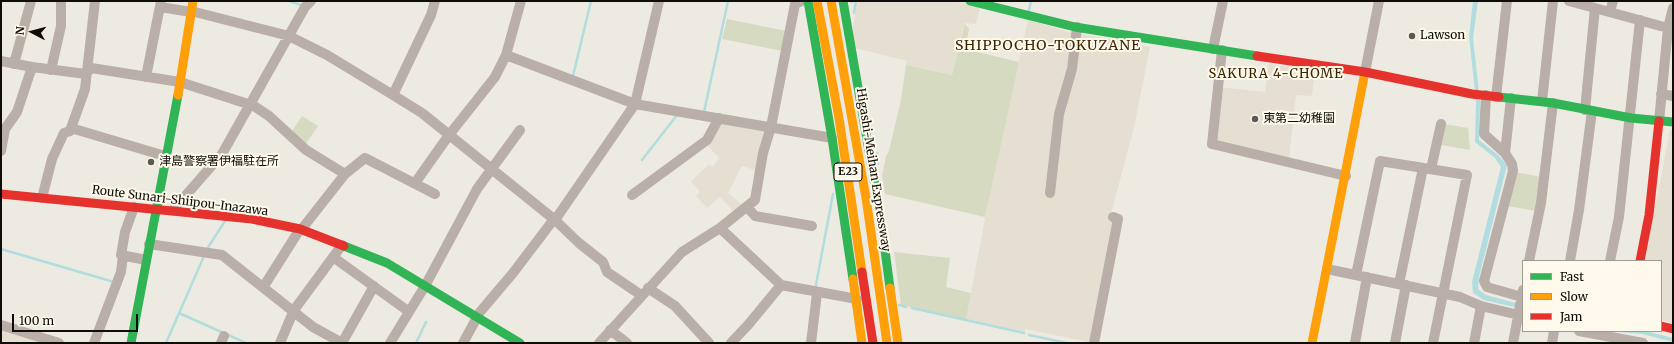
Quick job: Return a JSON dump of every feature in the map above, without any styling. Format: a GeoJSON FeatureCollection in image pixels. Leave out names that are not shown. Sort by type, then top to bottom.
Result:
{"type":"FeatureCollection","features":[{"type":"Feature","properties":{"kind":"main road"},"geometry":{"type":"LineString","coordinates":[[808,1],[832,138],[857,299],[862,343]]}},
{"type":"Feature","properties":{"kind":"main road","name":"Higashi-Meihan Expressway"},"geometry":{"type":"LineString","coordinates":[[818,1],[839,118],[873,343]]}},
{"type":"Feature","properties":{"kind":"main road","name":"Higashi-Meihan Expressway"},"geometry":{"type":"LineString","coordinates":[[831,1],[866,198],[887,343]]}},
{"type":"Feature","properties":{"kind":"main road"},"geometry":{"type":"LineString","coordinates":[[843,1],[879,206],[898,343]]}},
{"type":"Feature","properties":{"kind":"main road"},"geometry":{"type":"LineString","coordinates":[[970,1],[1077,27],[1365,72],[1480,95],[1553,102],[1631,118],[1673,122]]}},
{"type":"Feature","properties":{"kind":"main road"},"geometry":{"type":"LineString","coordinates":[[131,343],[180,82],[192,8]]}},
{"type":"Feature","properties":{"kind":"main road"},"geometry":{"type":"LineString","coordinates":[[1312,343],[1346,176],[1365,72]]}},
{"type":"Feature","properties":{"kind":"main road"},"geometry":{"type":"LineString","coordinates":[[1640,260],[1649,215],[1659,121]]}},
{"type":"Feature","properties":{"kind":"main road","name":"Route Sunari-Shiipou-Inazawa"},"geometry":{"type":"LineString","coordinates":[[1,194],[252,219],[300,230],[388,263],[520,343]]}},
{"type":"Feature","properties":{"kind":"main road"},"geometry":{"type":"LineString","coordinates":[[1662,326],[1673,329]]}},
{"type":"Feature","properties":{"kind":"street"},"geometry":{"type":"LineString","coordinates":[[14,64],[31,1]]}},
{"type":"Feature","properties":{"kind":"street"},"geometry":{"type":"LineString","coordinates":[[51,70],[61,26],[61,1]]}},
{"type":"Feature","properties":{"kind":"street"},"geometry":{"type":"LineString","coordinates":[[42,198],[52,159],[64,133],[70,131],[85,89],[95,1]]}},
{"type":"Feature","properties":{"kind":"street"},"geometry":{"type":"LineString","coordinates":[[172,210],[222,154],[305,7],[310,1]]}},
{"type":"Feature","properties":{"kind":"street"},"geometry":{"type":"LineString","coordinates":[[393,95],[431,15],[435,1]]}},
{"type":"Feature","properties":{"kind":"street"},"geometry":{"type":"LineString","coordinates":[[415,183],[449,135],[495,77],[506,55],[520,1]]}},
{"type":"Feature","properties":{"kind":"street"},"geometry":{"type":"LineString","coordinates":[[463,343],[477,317],[554,219],[635,104],[659,1]]}},
{"type":"Feature","properties":{"kind":"street"},"geometry":{"type":"LineString","coordinates":[[599,343],[682,252],[720,228],[755,200],[763,153],[771,127],[795,4],[802,1]]}},
{"type":"Feature","properties":{"kind":"street"},"geometry":{"type":"LineString","coordinates":[[1224,1],[1217,49],[1212,144],[1346,176]]}},
{"type":"Feature","properties":{"kind":"street"},"geometry":{"type":"LineString","coordinates":[[1365,72],[1379,1]]}},
{"type":"Feature","properties":{"kind":"street"},"geometry":{"type":"LineString","coordinates":[[1496,96],[1507,1]]}},
{"type":"Feature","properties":{"kind":"street"},"geometry":{"type":"LineString","coordinates":[[1542,101],[1553,1]]}},
{"type":"Feature","properties":{"kind":"street"},"geometry":{"type":"LineString","coordinates":[[1570,1],[1668,28]]}},
{"type":"Feature","properties":{"kind":"street"},"geometry":{"type":"LineString","coordinates":[[1610,12],[1613,1]]}},
{"type":"Feature","properties":{"kind":"street"},"geometry":{"type":"LineString","coordinates":[[146,77],[160,4],[192,8],[289,36],[328,55],[422,113],[554,219],[603,262],[607,272],[675,306],[706,342]]}},
{"type":"Feature","properties":{"kind":"street"},"geometry":{"type":"LineString","coordinates":[[1570,260],[1579,210],[1595,8]]}},
{"type":"Feature","properties":{"kind":"street"},"geometry":{"type":"LineString","coordinates":[[1659,121],[1668,28],[1673,8]]}},
{"type":"Feature","properties":{"kind":"street"},"geometry":{"type":"LineString","coordinates":[[1610,260],[1619,217],[1631,118],[1640,20]]}},
{"type":"Feature","properties":{"kind":"street"},"geometry":{"type":"LineString","coordinates":[[1050,193],[1059,114],[1072,69],[1077,27]]}},
{"type":"Feature","properties":{"kind":"street"},"geometry":{"type":"LineString","coordinates":[[506,55],[635,104],[832,138]]}},
{"type":"Feature","properties":{"kind":"street"},"geometry":{"type":"LineString","coordinates":[[1,61],[51,70],[86,74]]}},
{"type":"Feature","properties":{"kind":"street"},"geometry":{"type":"LineString","coordinates":[[1,151],[5,130],[17,112],[32,67]]}},
{"type":"Feature","properties":{"kind":"street"},"geometry":{"type":"LineString","coordinates":[[86,74],[91,68],[180,82],[251,105],[269,116],[306,150],[345,174]]}},
{"type":"Feature","properties":{"kind":"street"},"geometry":{"type":"LineString","coordinates":[[1661,94],[1673,96]]}},
{"type":"Feature","properties":{"kind":"street"},"geometry":{"type":"LineString","coordinates":[[1480,95],[1484,134],[1505,153],[1512,164],[1513,170],[1484,280],[1487,287],[1521,305]]}},
{"type":"Feature","properties":{"kind":"street"},"geometry":{"type":"LineString","coordinates":[[1505,153],[1511,98]]}},
{"type":"Feature","properties":{"kind":"street"},"geometry":{"type":"LineString","coordinates":[[1529,260],[1541,203],[1553,102]]}},
{"type":"Feature","properties":{"kind":"street"},"geometry":{"type":"LineString","coordinates":[[632,195],[707,140],[719,118]]}},
{"type":"Feature","properties":{"kind":"street"},"geometry":{"type":"LineString","coordinates":[[1395,343],[1402,284],[1427,168],[1440,124]]}},
{"type":"Feature","properties":{"kind":"street"},"geometry":{"type":"LineString","coordinates":[[71,128],[165,156]]}},
{"type":"Feature","properties":{"kind":"street"},"geometry":{"type":"LineString","coordinates":[[390,343],[408,311],[425,286],[468,205],[520,130]]}},
{"type":"Feature","properties":{"kind":"street"},"geometry":{"type":"LineString","coordinates":[[264,286],[300,230],[345,174],[365,158],[435,194]]}},
{"type":"Feature","properties":{"kind":"street"},"geometry":{"type":"LineString","coordinates":[[1356,275],[1380,161],[1467,175],[1442,293],[1434,343]]}},
{"type":"Feature","properties":{"kind":"street"},"geometry":{"type":"LineString","coordinates":[[746,206],[755,216],[812,226]]}},
{"type":"Feature","properties":{"kind":"street"},"geometry":{"type":"LineString","coordinates":[[94,343],[121,272],[123,256],[121,255],[125,232],[134,207]]}},
{"type":"Feature","properties":{"kind":"street"},"geometry":{"type":"LineString","coordinates":[[1094,343],[1118,219],[1113,217]]}},
{"type":"Feature","properties":{"kind":"street"},"geometry":{"type":"LineString","coordinates":[[720,228],[780,285],[817,293],[857,299]]}},
{"type":"Feature","properties":{"kind":"street"},"geometry":{"type":"LineString","coordinates":[[149,244],[222,255],[264,286],[313,327],[331,340],[342,343],[374,286]]}},
{"type":"Feature","properties":{"kind":"street"},"geometry":{"type":"LineString","coordinates":[[280,343],[294,310],[342,245]]}},
{"type":"Feature","properties":{"kind":"street"},"geometry":{"type":"LineString","coordinates":[[123,256],[146,260]]}},
{"type":"Feature","properties":{"kind":"street"},"geometry":{"type":"LineString","coordinates":[[333,257],[408,311]]}},
{"type":"Feature","properties":{"kind":"street"},"geometry":{"type":"LineString","coordinates":[[1327,269],[1460,297],[1481,306],[1521,305]]}},
{"type":"Feature","properties":{"kind":"street"},"geometry":{"type":"LineString","coordinates":[[1355,343],[1367,277]]}},
{"type":"Feature","properties":{"kind":"street"},"geometry":{"type":"LineString","coordinates":[[731,343],[748,326],[780,285]]}},
{"type":"Feature","properties":{"kind":"street"},"geometry":{"type":"LineString","coordinates":[[811,343],[817,293]]}},
{"type":"Feature","properties":{"kind":"street"},"geometry":{"type":"LineString","coordinates":[[1513,343],[1521,305]]}},
{"type":"Feature","properties":{"kind":"street"},"geometry":{"type":"LineString","coordinates":[[1474,343],[1481,306]]}},
{"type":"Feature","properties":{"kind":"street"},"geometry":{"type":"LineString","coordinates":[[1,325],[59,343]]}},
{"type":"Feature","properties":{"kind":"street"},"geometry":{"type":"LineString","coordinates":[[610,330],[627,343]]}},
{"type":"Feature","properties":{"kind":"street"},"geometry":{"type":"LineString","coordinates":[[1552,343],[1554,332]]}},
{"type":"Feature","properties":{"kind":"street"},"geometry":{"type":"LineString","coordinates":[[1583,332],[1643,343]]}},
{"type":"Feature","properties":{"kind":"shaded area"},"geometry":{"type":"Polygon","coordinates":[[[858,1],[953,1],[980,7],[976,24],[965,23],[952,75],[906,65],[907,61],[855,48],[852,32],[858,1]]]}},
{"type":"Feature","properties":{"kind":"shaded area"},"geometry":{"type":"Polygon","coordinates":[[[1028,20],[1072,33],[1064,115],[1081,34],[1150,47],[1134,127],[1110,218],[1115,220],[1091,340],[1088,342],[1026,329],[1024,332],[966,319],[992,182],[1028,20]]]}},
{"type":"Feature","properties":{"kind":"shaded area","name":"東第二幼稚園"},"geometry":{"type":"Polygon","coordinates":[[[1269,64],[1315,71],[1312,96],[1296,95],[1289,160],[1215,142],[1220,87],[1265,92],[1269,64]]]}},
{"type":"Feature","properties":{"kind":"shaded area"},"geometry":{"type":"Polygon","coordinates":[[[721,123],[764,129],[766,132],[758,171],[742,166],[728,193],[744,206],[736,214],[720,197],[707,208],[696,196],[700,192],[691,181],[709,164],[713,167],[719,158],[706,144],[721,123]]]}},
{"type":"Feature","properties":{"kind":"shaded area"},"geometry":{"type":"Polygon","coordinates":[[[1673,128],[1673,323],[1662,320],[1662,260],[1645,260],[1670,130],[1673,128]]]}},
{"type":"Feature","properties":{"kind":"shaded area"},"geometry":{"type":"Polygon","coordinates":[[[1,328],[48,343],[1,343],[1,328]]]}},
{"type":"Feature","properties":{"kind":"green space"},"geometry":{"type":"Polygon","coordinates":[[[727,19],[786,31],[782,51],[722,39],[727,19]]]}},
{"type":"Feature","properties":{"kind":"green space"},"geometry":{"type":"Polygon","coordinates":[[[965,24],[969,29],[965,49],[1019,62],[985,217],[885,194],[882,176],[901,100],[906,65],[952,75],[965,24]]]}},
{"type":"Feature","properties":{"kind":"green space"},"geometry":{"type":"Polygon","coordinates":[[[302,116],[318,126],[305,145],[292,131],[302,116]]]}},
{"type":"Feature","properties":{"kind":"green space"},"geometry":{"type":"Polygon","coordinates":[[[1445,124],[1468,128],[1470,150],[1441,145],[1445,124]]]}},
{"type":"Feature","properties":{"kind":"green space"},"geometry":{"type":"Polygon","coordinates":[[[1515,172],[1541,177],[1537,211],[1507,206],[1515,172]]]}},
{"type":"Feature","properties":{"kind":"green space"},"geometry":{"type":"Polygon","coordinates":[[[894,252],[950,258],[946,287],[971,293],[966,319],[901,305],[894,252]]]}},
{"type":"Feature","properties":{"kind":"water"},"geometry":{"type":"Polygon","coordinates":[[[1473,1],[1478,1],[1473,38],[1480,102],[1479,140],[1498,155],[1507,165],[1479,277],[1478,289],[1486,295],[1522,305],[1522,309],[1484,300],[1473,293],[1472,282],[1501,167],[1495,158],[1475,142],[1476,101],[1469,36],[1473,1]]]}},
{"type":"Feature","properties":{"kind":"water"},"geometry":{"type":"Polygon","coordinates":[[[1619,332],[1649,332],[1673,338],[1673,342],[1642,334],[1619,332]]]}},
{"type":"Feature","properties":{"kind":"waterway"},"geometry":{"type":"LineString","coordinates":[[289,1],[301,5]]}},
{"type":"Feature","properties":{"kind":"waterway"},"geometry":{"type":"LineString","coordinates":[[573,76],[591,1]]}},
{"type":"Feature","properties":{"kind":"waterway"},"geometry":{"type":"LineString","coordinates":[[704,112],[728,1]]}},
{"type":"Feature","properties":{"kind":"waterway"},"geometry":{"type":"LineString","coordinates":[[854,13],[856,1]]}},
{"type":"Feature","properties":{"kind":"waterway"},"geometry":{"type":"LineString","coordinates":[[1029,10],[1031,1]]}},
{"type":"Feature","properties":{"kind":"waterway"},"geometry":{"type":"LineString","coordinates":[[642,160],[677,115]]}},
{"type":"Feature","properties":{"kind":"waterway"},"geometry":{"type":"LineString","coordinates":[[877,153],[878,164]]}},
{"type":"Feature","properties":{"kind":"waterway"},"geometry":{"type":"LineString","coordinates":[[815,290],[833,194]]}},
{"type":"Feature","properties":{"kind":"waterway"},"geometry":{"type":"LineString","coordinates":[[207,249],[225,221]]}},
{"type":"Feature","properties":{"kind":"waterway"},"geometry":{"type":"LineString","coordinates":[[1,249],[114,282]]}},
{"type":"Feature","properties":{"kind":"waterway"},"geometry":{"type":"LineString","coordinates":[[166,343],[204,256]]}},
{"type":"Feature","properties":{"kind":"waterway"},"geometry":{"type":"LineString","coordinates":[[899,305],[906,307]]}},
{"type":"Feature","properties":{"kind":"waterway"},"geometry":{"type":"LineString","coordinates":[[912,308],[1024,333]]}},
{"type":"Feature","properties":{"kind":"waterway"},"geometry":{"type":"LineString","coordinates":[[179,313],[246,343]]}},
{"type":"Feature","properties":{"kind":"waterway"},"geometry":{"type":"LineString","coordinates":[[416,343],[426,322]]}},
{"type":"Feature","properties":{"kind":"waterway"},"geometry":{"type":"LineString","coordinates":[[1029,335],[1067,343]]}},
{"type":"Feature","properties":{"kind":"traffic: fast"},"geometry":{"type":"LineString","coordinates":[[808,1],[832,138],[853,279]]}},
{"type":"Feature","properties":{"kind":"traffic: fast"},"geometry":{"type":"LineString","coordinates":[[843,1],[881,220],[890,288]]}},
{"type":"Feature","properties":{"kind":"traffic: fast"},"geometry":{"type":"LineString","coordinates":[[970,1],[1075,27],[1257,56]]}},
{"type":"Feature","properties":{"kind":"traffic: fast"},"geometry":{"type":"LineString","coordinates":[[131,343],[178,95]]}},
{"type":"Feature","properties":{"kind":"traffic: fast"},"geometry":{"type":"LineString","coordinates":[[1499,97],[1553,103],[1631,118],[1673,122]]}},
{"type":"Feature","properties":{"kind":"traffic: fast"},"geometry":{"type":"LineString","coordinates":[[344,246],[387,263],[520,343]]}},
{"type":"Feature","properties":{"kind":"traffic: slow"},"geometry":{"type":"LineString","coordinates":[[178,95],[193,1]]}},
{"type":"Feature","properties":{"kind":"traffic: slow"},"geometry":{"type":"LineString","coordinates":[[817,1],[839,118],[862,272]]}},
{"type":"Feature","properties":{"kind":"traffic: slow"},"geometry":{"type":"LineString","coordinates":[[831,1],[866,198],[887,343]]}},
{"type":"Feature","properties":{"kind":"traffic: slow"},"geometry":{"type":"LineString","coordinates":[[1312,343],[1365,72]]}},
{"type":"Feature","properties":{"kind":"traffic: slow"},"geometry":{"type":"LineString","coordinates":[[853,279],[862,343]]}},
{"type":"Feature","properties":{"kind":"traffic: slow"},"geometry":{"type":"LineString","coordinates":[[890,288],[898,343]]}},
{"type":"Feature","properties":{"kind":"traffic: jam"},"geometry":{"type":"LineString","coordinates":[[1257,56],[1365,72],[1472,94],[1499,97]]}},
{"type":"Feature","properties":{"kind":"traffic: jam"},"geometry":{"type":"LineString","coordinates":[[1640,260],[1649,215],[1659,121]]}},
{"type":"Feature","properties":{"kind":"traffic: jam"},"geometry":{"type":"LineString","coordinates":[[1,194],[252,219],[300,229],[344,246]]}},
{"type":"Feature","properties":{"kind":"traffic: jam"},"geometry":{"type":"LineString","coordinates":[[862,272],[873,343]]}},
{"type":"Feature","properties":{"kind":"traffic: jam"},"geometry":{"type":"LineString","coordinates":[[1662,326],[1673,329]]}},
{"type":"Feature","properties":{"kind":"place","name":"Lawson"},"geometry":{"type":"Point","coordinates":[1412,36]}},
{"type":"Feature","properties":{"kind":"place","name":"東第二幼稚園"},"geometry":{"type":"Point","coordinates":[1255,119]}},
{"type":"Feature","properties":{"kind":"place","name":"津島警察署伊福駐在所"},"geometry":{"type":"Point","coordinates":[151,162]}},
{"type":"Feature","properties":{"kind":"district","name":"SHIPPOCHO-TOKUZANE"},"geometry":{"type":"Point","coordinates":[1048,46]}},
{"type":"Feature","properties":{"kind":"district","name":"SAKURA 4-CHOME"},"geometry":{"type":"Point","coordinates":[1276,74]}}]}
